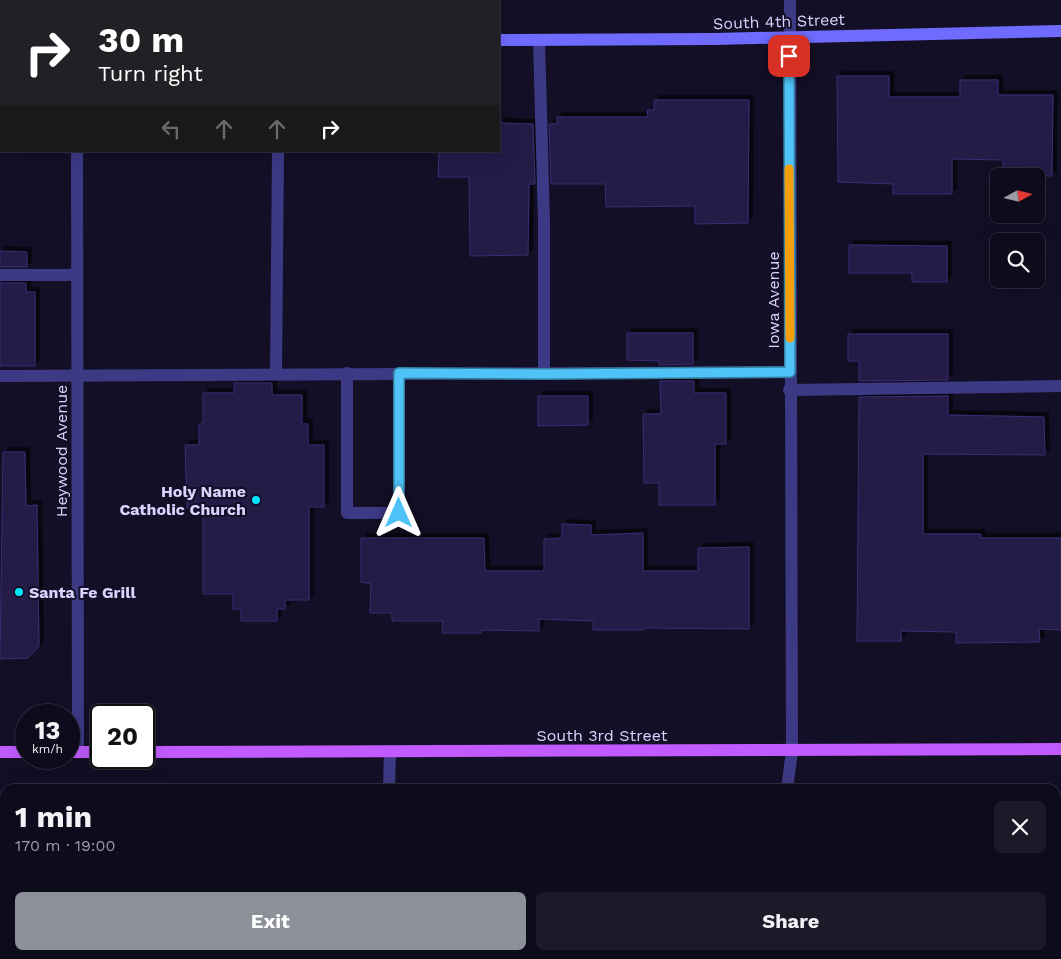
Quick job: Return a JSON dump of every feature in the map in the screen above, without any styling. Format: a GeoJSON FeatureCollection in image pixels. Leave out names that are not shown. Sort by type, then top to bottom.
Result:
{"type":"FeatureCollection","features":[{"type":"Feature","properties":{"kind":"main road","name":"South 4th Street"},"geometry":{"type":"LineString","coordinates":[[500,40],[789,37],[1061,31]]}},
{"type":"Feature","properties":{"kind":"main road","name":"South 3rd Street"},"geometry":{"type":"LineString","coordinates":[[155,752],[1061,749]]}},
{"type":"Feature","properties":{"kind":"main road"},"geometry":{"type":"LineString","coordinates":[[0,752],[15,752]]}},
{"type":"Feature","properties":{"kind":"street","name":"Iowa Avenue"},"geometry":{"type":"LineString","coordinates":[[788,784],[792,751],[789,390],[790,0]]}},
{"type":"Feature","properties":{"kind":"street"},"geometry":{"type":"LineString","coordinates":[[539,40],[544,222],[544,374]]}},
{"type":"Feature","properties":{"kind":"street","name":"Heywood Avenue"},"geometry":{"type":"LineString","coordinates":[[74,704],[78,375],[77,152]]}},
{"type":"Feature","properties":{"kind":"street"},"geometry":{"type":"LineString","coordinates":[[276,374],[278,152]]}},
{"type":"Feature","properties":{"kind":"street"},"geometry":{"type":"LineString","coordinates":[[0,275],[77,275]]}},
{"type":"Feature","properties":{"kind":"street"},"geometry":{"type":"LineString","coordinates":[[0,376],[790,372]]}},
{"type":"Feature","properties":{"kind":"street"},"geometry":{"type":"LineString","coordinates":[[347,373],[347,513],[399,513],[399,373]]}},
{"type":"Feature","properties":{"kind":"street"},"geometry":{"type":"LineString","coordinates":[[789,390],[1061,386]]}},
{"type":"Feature","properties":{"kind":"street"},"geometry":{"type":"LineString","coordinates":[[389,784],[390,751]]}},
{"type":"Feature","properties":{"kind":"building"},"geometry":{"type":"Polygon","coordinates":[[[837,76],[889,76],[889,97],[960,97],[960,80],[998,80],[998,95],[1053,95],[1052,176],[1045,176],[1045,168],[1003,168],[1003,160],[952,159],[952,194],[893,194],[893,184],[838,182],[837,76]]]}},
{"type":"Feature","properties":{"kind":"building"},"geometry":{"type":"Polygon","coordinates":[[[654,100],[749,100],[748,223],[695,224],[695,206],[606,207],[605,184],[551,184],[549,124],[557,124],[557,117],[648,117],[647,110],[654,110],[654,100]]]}},
{"type":"Feature","properties":{"kind":"building"},"geometry":{"type":"Polygon","coordinates":[[[500,123],[533,124],[535,184],[529,184],[528,255],[470,256],[469,177],[438,177],[439,152],[500,152],[500,123]]]}},
{"type":"Feature","properties":{"kind":"building"},"geometry":{"type":"Polygon","coordinates":[[[849,245],[947,246],[947,282],[912,282],[912,273],[849,273],[849,245]]]}},
{"type":"Feature","properties":{"kind":"building"},"geometry":{"type":"Polygon","coordinates":[[[0,251],[27,252],[27,267],[0,267],[0,251]]]}},
{"type":"Feature","properties":{"kind":"building"},"geometry":{"type":"Polygon","coordinates":[[[0,283],[26,283],[26,292],[35,292],[35,366],[0,366],[0,283]]]}},
{"type":"Feature","properties":{"kind":"building"},"geometry":{"type":"Polygon","coordinates":[[[627,333],[693,333],[693,364],[659,365],[659,361],[627,360],[627,333]]]}},
{"type":"Feature","properties":{"kind":"building"},"geometry":{"type":"Polygon","coordinates":[[[848,334],[948,334],[948,380],[859,381],[859,361],[848,361],[848,334]]]}},
{"type":"Feature","properties":{"kind":"building"},"geometry":{"type":"Polygon","coordinates":[[[660,381],[694,381],[694,393],[726,393],[726,444],[715,444],[715,505],[659,505],[659,483],[644,483],[643,414],[661,414],[660,381]]]}},
{"type":"Feature","properties":{"kind":"building","name":"Holy Name Catholic Church"},"geometry":{"type":"Polygon","coordinates":[[[234,383],[272,383],[272,395],[302,395],[302,424],[308,424],[308,445],[324,445],[324,507],[309,507],[309,600],[285,600],[285,609],[277,609],[277,621],[241,621],[241,609],[233,609],[233,594],[203,594],[203,508],[187,508],[185,445],[199,445],[199,424],[203,424],[203,393],[234,393],[234,383]]]}},
{"type":"Feature","properties":{"kind":"building"},"geometry":{"type":"Polygon","coordinates":[[[538,396],[588,396],[588,425],[538,426],[538,396]]]}},
{"type":"Feature","properties":{"kind":"building"},"geometry":{"type":"Polygon","coordinates":[[[948,396],[948,415],[1044,417],[1045,455],[923,454],[923,534],[981,534],[981,538],[1061,538],[1061,630],[1039,629],[1040,642],[956,643],[956,632],[901,631],[901,641],[857,641],[859,397],[948,396]]]}},
{"type":"Feature","properties":{"kind":"building","name":"Santa Fe Grill"},"geometry":{"type":"Polygon","coordinates":[[[3,452],[25,452],[26,506],[37,505],[39,646],[28,658],[0,659],[3,452]]]}},
{"type":"Feature","properties":{"kind":"building"},"geometry":{"type":"Polygon","coordinates":[[[562,524],[591,525],[591,535],[643,533],[643,571],[698,571],[698,548],[749,547],[749,629],[643,628],[643,630],[593,630],[593,621],[539,619],[539,631],[481,630],[481,633],[442,633],[443,621],[392,621],[392,613],[370,613],[371,584],[361,582],[361,538],[484,538],[485,571],[544,571],[544,539],[562,538],[562,524]]]}},
{"type":"Feature","properties":{"kind":"slow traffic"},"geometry":{"type":"LineString","coordinates":[[789,169],[790,338]]}},
{"type":"Feature","properties":{"kind":"place","name":"Holy Name Catholic Church"},"geometry":{"type":"Point","coordinates":[256,500]}},
{"type":"Feature","properties":{"kind":"place","name":"Santa Fe Grill"},"geometry":{"type":"Point","coordinates":[19,592]}},
{"type":"Feature","properties":{"kind":"route"},"geometry":{"type":"LineString","coordinates":[[399,513],[399,373],[790,372],[789,56]]}}]}
